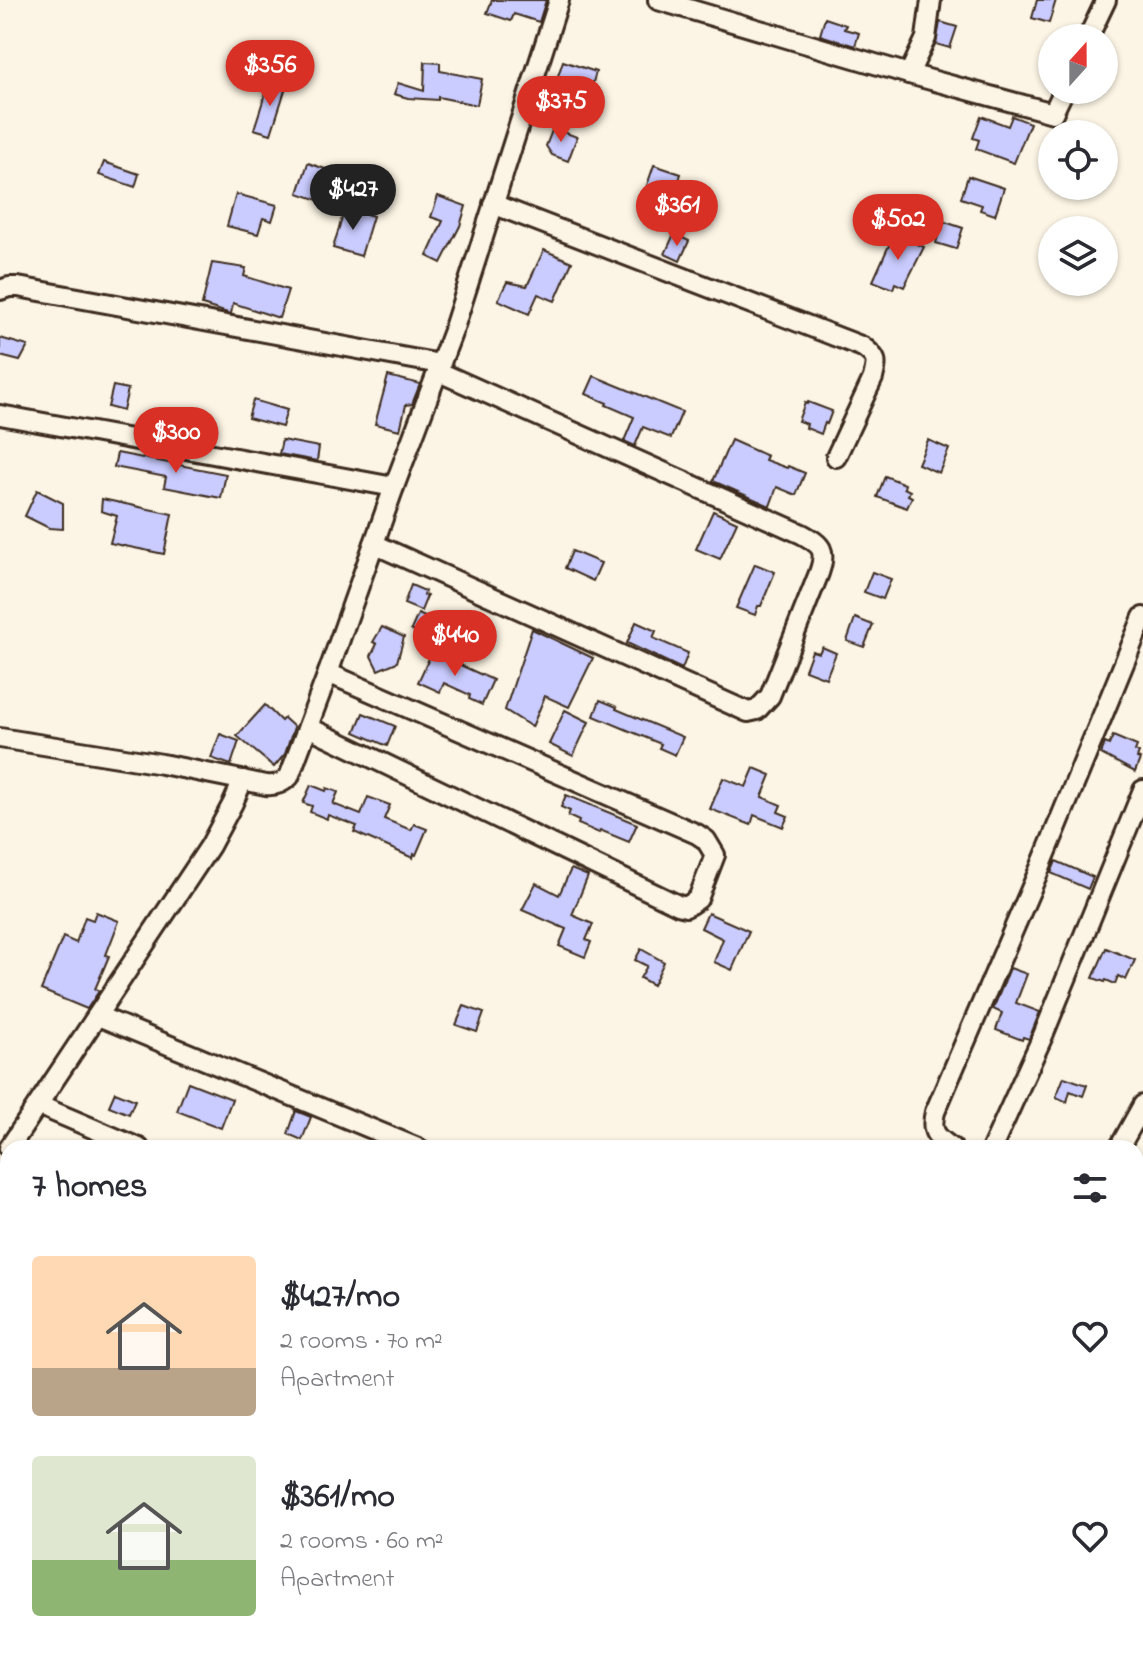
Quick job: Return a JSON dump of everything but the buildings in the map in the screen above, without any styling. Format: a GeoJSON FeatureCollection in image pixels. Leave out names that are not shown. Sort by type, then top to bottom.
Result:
{"type":"FeatureCollection","features":[{"type":"Feature","properties":{"kind":"street"},"geometry":{"type":"LineString","coordinates":[[0,738],[274,786],[289,777],[454,328],[559,0]]}},
{"type":"Feature","properties":{"kind":"street"},"geometry":{"type":"LineString","coordinates":[[658,0],[1053,113],[1057,104]]}},
{"type":"Feature","properties":{"kind":"street"},"geometry":{"type":"LineString","coordinates":[[909,74],[926,38],[931,0]]}},
{"type":"Feature","properties":{"kind":"street"},"geometry":{"type":"LineString","coordinates":[[1095,24],[1106,0]]}},
{"type":"Feature","properties":{"kind":"street"},"geometry":{"type":"LineString","coordinates":[[493,204],[863,347],[874,356],[873,378],[836,457]]}},
{"type":"Feature","properties":{"kind":"street"},"geometry":{"type":"LineString","coordinates":[[0,290],[18,287],[438,368],[802,534],[816,542],[823,552],[823,562],[770,696],[757,710],[748,712],[374,544]]}},
{"type":"Feature","properties":{"kind":"street"},"geometry":{"type":"LineString","coordinates":[[0,415],[394,487]]}},
{"type":"Feature","properties":{"kind":"street"},"geometry":{"type":"LineString","coordinates":[[940,1140],[932,1123],[935,1112],[1143,617]]}},
{"type":"Feature","properties":{"kind":"street"},"geometry":{"type":"LineString","coordinates":[[308,727],[678,905],[686,907],[698,899],[715,855],[706,840],[697,834],[328,673]]}},
{"type":"Feature","properties":{"kind":"street"},"geometry":{"type":"LineString","coordinates":[[15,1140],[210,846],[243,780]]}},
{"type":"Feature","properties":{"kind":"street"},"geometry":{"type":"LineString","coordinates":[[996,1140],[1042,1038],[1143,790]]}},
{"type":"Feature","properties":{"kind":"street"},"geometry":{"type":"LineString","coordinates":[[98,1016],[399,1140]]}},
{"type":"Feature","properties":{"kind":"street"},"geometry":{"type":"LineString","coordinates":[[38,1105],[120,1140]]}},
{"type":"Feature","properties":{"kind":"street"},"geometry":{"type":"LineString","coordinates":[[1123,1140],[1143,1105]]}}]}
